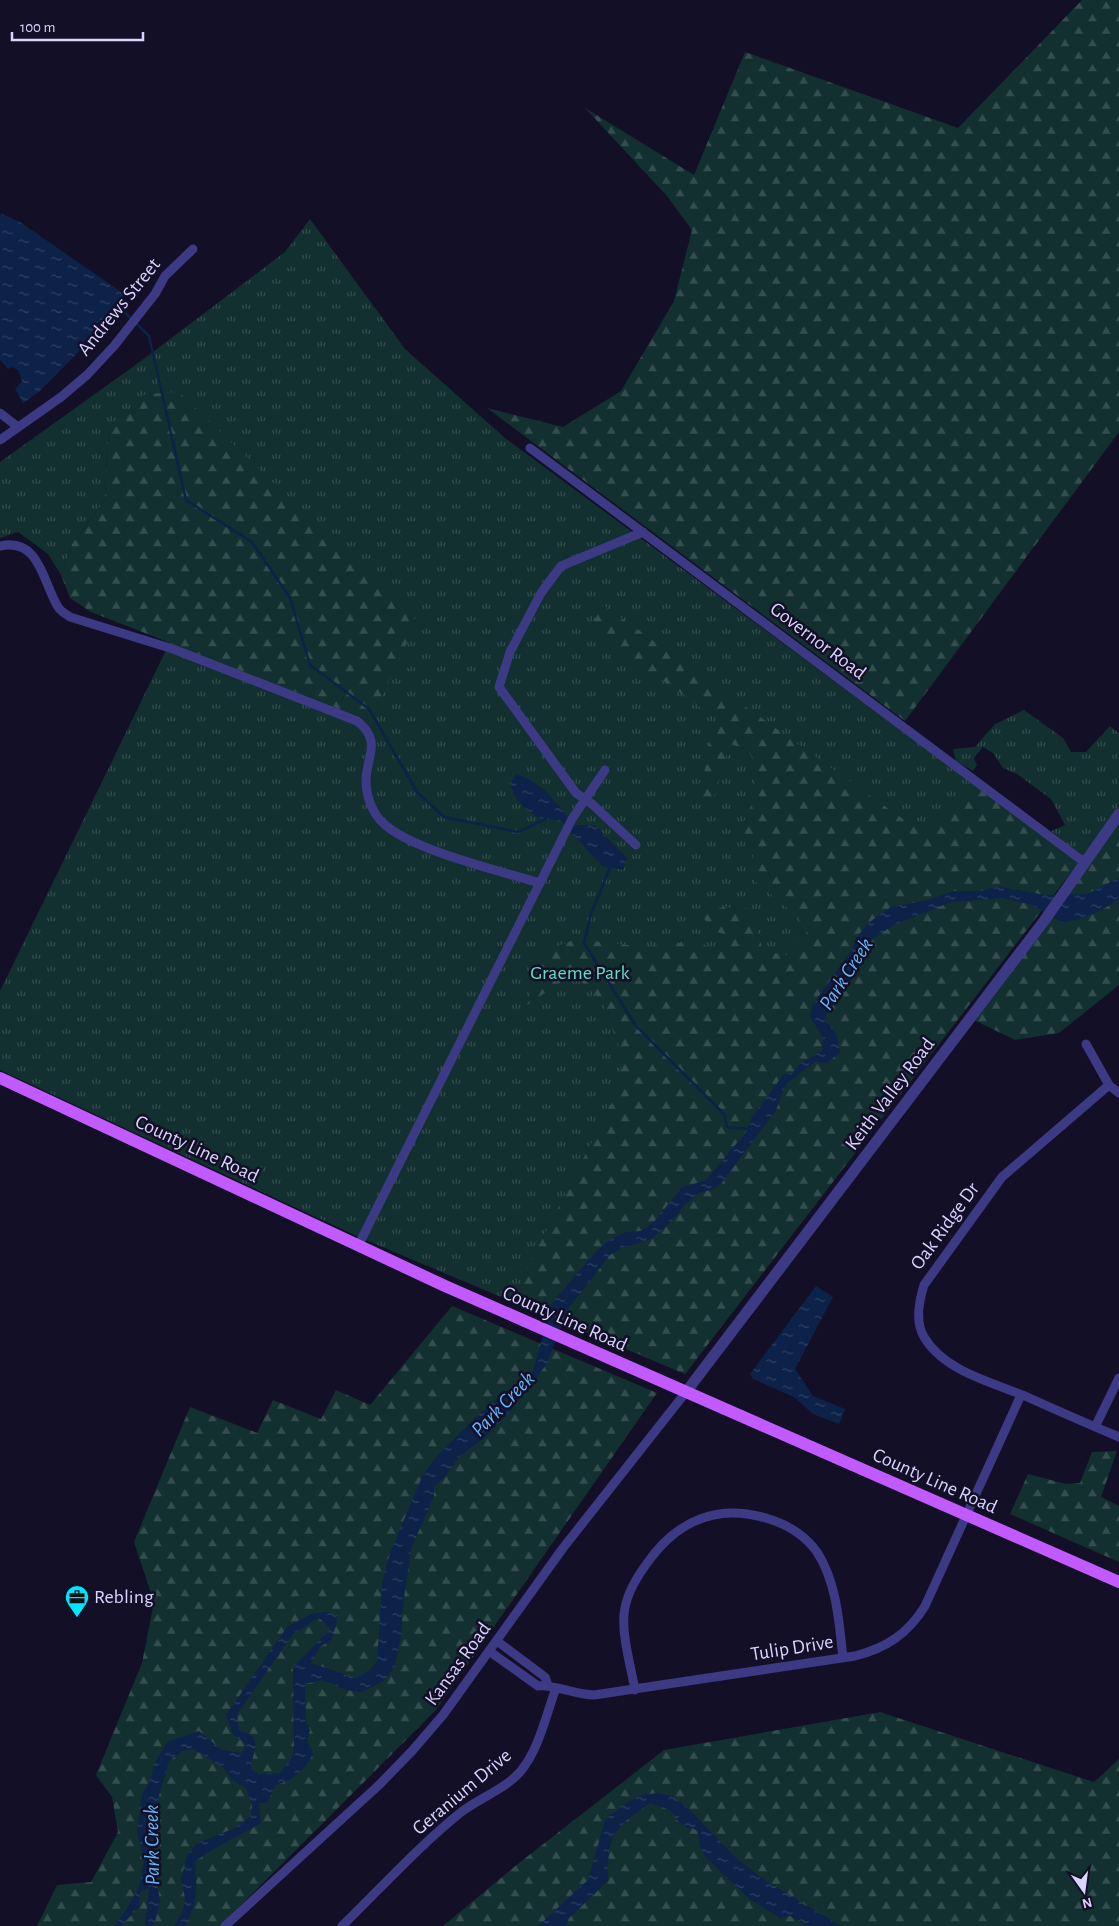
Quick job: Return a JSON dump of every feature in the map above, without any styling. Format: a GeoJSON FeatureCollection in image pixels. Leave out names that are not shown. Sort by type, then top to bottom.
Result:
{"type":"FeatureCollection","features":[{"type":"Feature","properties":{"kind":"main road","name":"County Line Road"},"geometry":{"type":"LineString","coordinates":[[0,1078],[229,1183],[358,1246],[542,1329],[1119,1582]]}},
{"type":"Feature","properties":{"kind":"street","name":"Andrews Street"},"geometry":{"type":"LineString","coordinates":[[0,440],[61,397],[87,374],[114,346],[155,294],[165,276],[193,249]]}},
{"type":"Feature","properties":{"kind":"street"},"geometry":{"type":"LineString","coordinates":[[0,413],[18,427]]}},
{"type":"Feature","properties":{"kind":"street","name":"Governor Road"},"geometry":{"type":"LineString","coordinates":[[530,448],[1084,862]]}},
{"type":"Feature","properties":{"kind":"street"},"geometry":{"type":"LineString","coordinates":[[636,845],[576,794],[499,687],[510,652],[541,593],[561,566],[643,532]]}},
{"type":"Feature","properties":{"kind":"street"},"geometry":{"type":"LineString","coordinates":[[0,546],[10,543],[20,546],[28,552],[40,565],[59,609],[70,617],[174,649],[357,721],[370,736],[373,747],[366,780],[372,808],[382,823],[398,834],[423,846],[540,884]]}},
{"type":"Feature","properties":{"kind":"street"},"geometry":{"type":"LineString","coordinates":[[358,1246],[566,830],[605,770]]}},
{"type":"Feature","properties":{"kind":"street","name":"Keith Valley Road"},"geometry":{"type":"LineString","coordinates":[[686,1392],[1068,889],[1084,862],[1119,814]]}},
{"type":"Feature","properties":{"kind":"street"},"geometry":{"type":"LineString","coordinates":[[1086,1044],[1109,1085],[1119,1093]]}},
{"type":"Feature","properties":{"kind":"street","name":"Oak Ridge Dr"},"geometry":{"type":"LineString","coordinates":[[1109,1085],[1002,1176],[924,1285],[919,1300],[919,1316],[923,1336],[933,1348],[966,1372],[1119,1437]]}},
{"type":"Feature","properties":{"kind":"street"},"geometry":{"type":"LineString","coordinates":[[1095,1427],[1119,1378]]}},
{"type":"Feature","properties":{"kind":"street","name":"Kansas Road"},"geometry":{"type":"LineString","coordinates":[[225,1926],[379,1785],[412,1751],[443,1715],[563,1548],[686,1392]]}},
{"type":"Feature","properties":{"kind":"street","name":"Tulip Drive"},"geometry":{"type":"LineString","coordinates":[[489,1651],[538,1686],[552,1686],[572,1693],[594,1695],[843,1658],[880,1649],[897,1638],[914,1623],[930,1598],[1022,1395]]}},
{"type":"Feature","properties":{"kind":"street"},"geometry":{"type":"LineString","coordinates":[[635,1690],[624,1615],[626,1603],[639,1574],[661,1544],[673,1534],[702,1517],[722,1513],[743,1512],[761,1516],[790,1528],[809,1543],[820,1557],[830,1581],[843,1658]]}},
{"type":"Feature","properties":{"kind":"street"},"geometry":{"type":"LineString","coordinates":[[497,1641],[545,1677],[552,1686]]}},
{"type":"Feature","properties":{"kind":"street","name":"Geranium Drive"},"geometry":{"type":"LineString","coordinates":[[342,1926],[451,1820],[485,1795],[507,1783],[520,1771],[532,1752],[552,1686]]}},
{"type":"Feature","properties":{"kind":"green space"},"geometry":{"type":"Polygon","coordinates":[[[1082,0],[1119,0],[1119,432],[905,721],[487,408],[563,427],[621,391],[674,301],[692,230],[667,196],[585,108],[694,175],[745,52],[958,128],[1082,0]]]}},
{"type":"Feature","properties":{"kind":"green space","name":"Graeme Park"},"geometry":{"type":"Polygon","coordinates":[[[310,219],[405,349],[505,438],[1079,862],[685,1374],[363,1239],[0,1070],[0,991],[170,642],[370,721],[111,428],[107,448],[105,500],[72,544],[61,575],[48,554],[18,532],[0,538],[0,462],[141,361],[285,252],[310,219]]]}},
{"type":"Feature","properties":{"kind":"green space"},"geometry":{"type":"Polygon","coordinates":[[[179,392],[417,621],[370,721],[91,612],[70,598],[61,575],[72,544],[105,500],[107,448],[111,428],[145,394],[179,392]]]}},
{"type":"Feature","properties":{"kind":"green space"},"geometry":{"type":"Polygon","coordinates":[[[603,605],[924,834],[973,784],[1079,862],[685,1374],[512,1298],[620,1087],[622,1055],[602,1001],[573,974],[527,1005],[542,952],[576,939],[645,947],[668,943],[700,943],[720,951],[736,938],[714,931],[701,915],[723,907],[751,909],[763,951],[787,955],[807,932],[799,918],[750,877],[753,865],[753,844],[740,831],[752,803],[757,768],[748,750],[730,744],[715,794],[706,805],[692,799],[704,774],[711,733],[723,723],[607,641],[593,623],[603,605]]]}},
{"type":"Feature","properties":{"kind":"green space"},"geometry":{"type":"Polygon","coordinates":[[[1024,710],[1063,738],[1071,752],[1086,752],[1110,726],[1119,733],[1119,807],[1083,857],[1051,831],[1065,825],[1051,799],[1017,774],[1003,768],[993,753],[983,747],[974,758],[977,765],[973,771],[956,761],[953,749],[975,747],[995,724],[1024,710]]]}},
{"type":"Feature","properties":{"kind":"green space"},"geometry":{"type":"Polygon","coordinates":[[[1119,816],[1119,985],[1059,1033],[1015,1040],[974,1020],[1119,816]]]}},
{"type":"Feature","properties":{"kind":"green space"},"geometry":{"type":"Polygon","coordinates":[[[452,1306],[657,1393],[436,1710],[220,1926],[37,1926],[57,1885],[91,1882],[118,1832],[112,1797],[96,1775],[142,1663],[154,1602],[134,1542],[190,1407],[257,1433],[273,1400],[321,1419],[336,1390],[370,1405],[452,1306]]]}},
{"type":"Feature","properties":{"kind":"green space"},"geometry":{"type":"Polygon","coordinates":[[[1117,1451],[1101,1497],[1119,1506],[1119,1562],[1010,1514],[1028,1474],[1066,1484],[1080,1483],[1092,1452],[1117,1451]]]}},
{"type":"Feature","properties":{"kind":"green space"},"geometry":{"type":"Polygon","coordinates":[[[880,1712],[1094,1782],[1119,1759],[1119,1926],[443,1926],[519,1863],[664,1750],[880,1712]]]}},
{"type":"Feature","properties":{"kind":"water"},"geometry":{"type":"Polygon","coordinates":[[[0,213],[20,222],[124,294],[121,309],[40,391],[23,403],[15,389],[22,381],[18,370],[13,367],[8,369],[0,360],[0,213]]]}},
{"type":"Feature","properties":{"kind":"water"},"geometry":{"type":"Polygon","coordinates":[[[516,774],[543,788],[574,825],[595,825],[627,858],[623,870],[602,866],[560,820],[543,819],[535,816],[523,806],[517,799],[510,784],[516,774]]]}},
{"type":"Feature","properties":{"kind":"water","name":"Park Creek"},"geometry":{"type":"Polygon","coordinates":[[[1119,878],[1119,899],[1086,917],[1063,923],[1032,905],[1002,898],[951,902],[892,926],[873,939],[855,974],[825,1017],[826,1023],[835,1032],[840,1053],[826,1063],[815,1062],[786,1084],[776,1110],[721,1184],[714,1189],[699,1193],[684,1206],[668,1225],[651,1239],[622,1248],[610,1255],[568,1309],[546,1365],[508,1414],[485,1437],[459,1457],[444,1478],[434,1486],[434,1496],[411,1549],[401,1635],[395,1666],[384,1681],[361,1692],[346,1690],[322,1680],[305,1684],[306,1721],[310,1730],[307,1740],[313,1754],[307,1765],[298,1774],[288,1781],[276,1785],[267,1803],[259,1803],[261,1823],[207,1853],[195,1862],[196,1895],[193,1908],[185,1926],[174,1926],[183,1911],[185,1898],[181,1879],[187,1856],[197,1843],[235,1828],[251,1816],[252,1804],[246,1788],[232,1780],[224,1768],[193,1749],[182,1751],[169,1761],[159,1796],[154,1857],[160,1902],[154,1926],[145,1926],[149,1888],[140,1892],[139,1907],[121,1926],[114,1926],[139,1887],[144,1861],[137,1832],[142,1794],[150,1781],[154,1764],[167,1742],[199,1731],[222,1750],[242,1753],[246,1743],[233,1735],[226,1715],[287,1627],[313,1613],[328,1612],[338,1616],[332,1639],[320,1647],[311,1663],[356,1678],[369,1671],[377,1661],[382,1584],[390,1553],[422,1477],[434,1459],[477,1416],[505,1392],[524,1381],[533,1371],[552,1303],[592,1256],[609,1240],[626,1232],[641,1231],[654,1222],[681,1188],[706,1180],[746,1132],[751,1119],[783,1075],[794,1072],[801,1063],[822,1051],[823,1037],[810,1017],[813,1004],[851,951],[859,934],[871,921],[891,907],[929,900],[953,891],[981,891],[997,886],[1045,895],[1087,894],[1119,878]],[[319,1618],[293,1634],[237,1714],[239,1731],[254,1739],[255,1749],[251,1769],[259,1774],[280,1773],[292,1758],[294,1748],[293,1667],[331,1629],[319,1618]]]}},
{"type":"Feature","properties":{"kind":"water"},"geometry":{"type":"Polygon","coordinates":[[[816,1286],[833,1297],[795,1369],[813,1396],[845,1409],[839,1424],[813,1414],[794,1397],[753,1379],[750,1374],[816,1286]]]}},
{"type":"Feature","properties":{"kind":"water"},"geometry":{"type":"Polygon","coordinates":[[[657,1793],[672,1796],[691,1811],[737,1859],[765,1880],[841,1926],[808,1926],[790,1916],[780,1918],[751,1900],[707,1859],[700,1847],[698,1831],[692,1828],[688,1829],[677,1820],[670,1810],[650,1803],[620,1827],[615,1834],[609,1853],[608,1881],[569,1918],[566,1926],[538,1926],[588,1880],[605,1820],[624,1804],[642,1795],[657,1793]]]}},
{"type":"Feature","properties":{"kind":"waterway"},"geometry":{"type":"LineString","coordinates":[[121,309],[132,319]]}},
{"type":"Feature","properties":{"kind":"waterway"},"geometry":{"type":"LineString","coordinates":[[136,323],[149,336],[186,500],[252,542],[290,598],[310,665],[369,709],[417,792],[444,817],[518,832],[546,819]]}},
{"type":"Feature","properties":{"kind":"waterway"},"geometry":{"type":"LineString","coordinates":[[611,865],[591,914],[584,943],[636,1026],[724,1114],[727,1127],[749,1129]]}},
{"type":"Feature","properties":{"kind":"place","name":"Rebling"},"geometry":{"type":"Point","coordinates":[77,1618]}}]}
